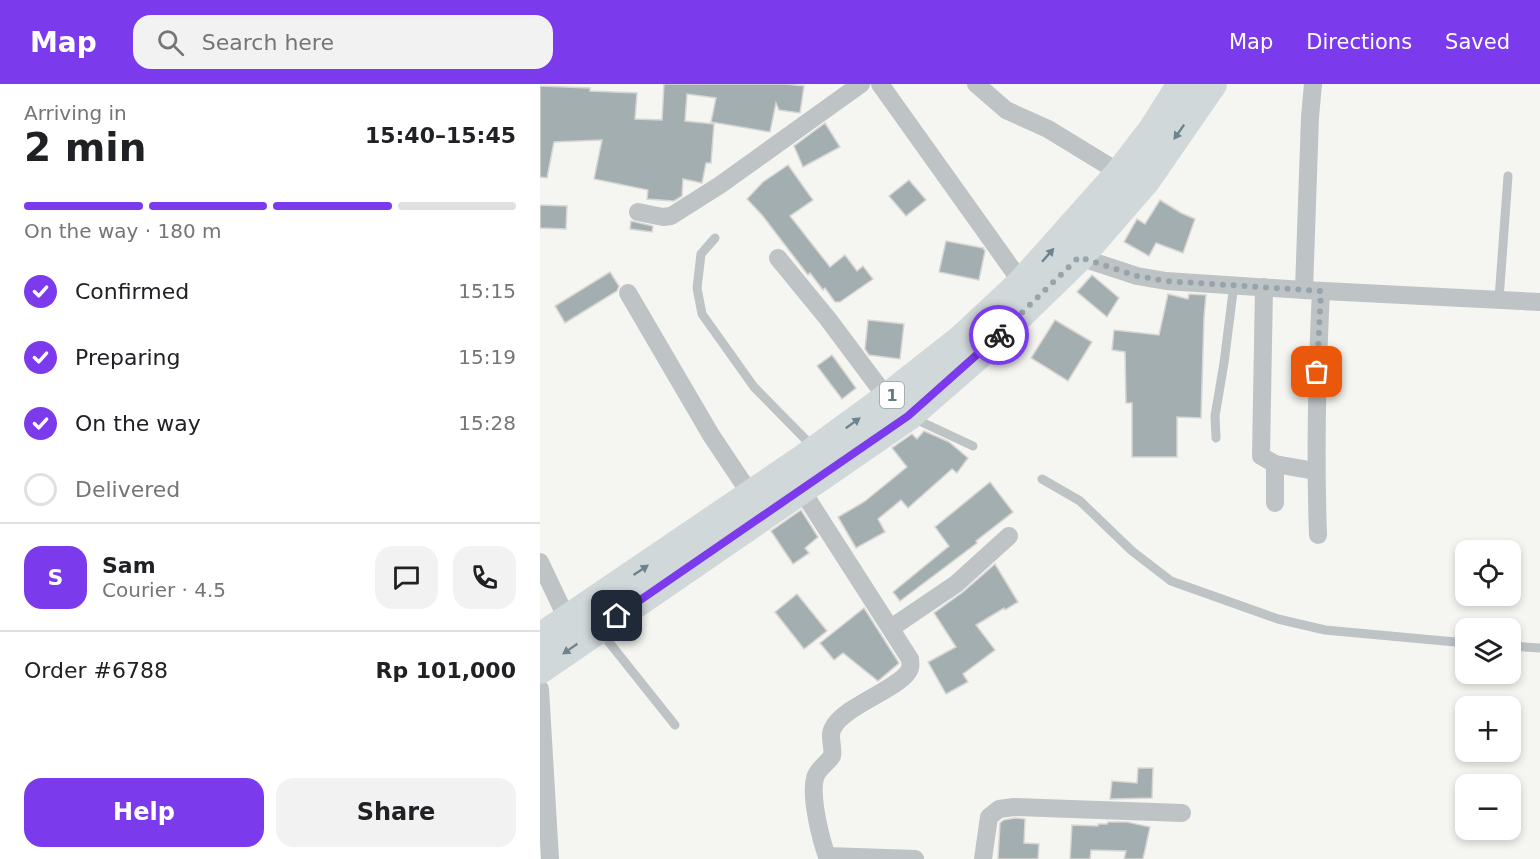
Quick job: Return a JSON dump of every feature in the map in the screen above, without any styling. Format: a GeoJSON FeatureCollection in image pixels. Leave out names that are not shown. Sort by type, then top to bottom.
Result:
{"type":"FeatureCollection","features":[{"type":"Feature","properties":{"kind":"highway","name":"1"},"geometry":{"type":"LineString","coordinates":[[1029,292],[1153,130],[1182,84]]}},
{"type":"Feature","properties":{"kind":"highway","name":"1"},"geometry":{"type":"LineString","coordinates":[[540,669],[801,489],[898,407],[962,339],[1079,257],[1145,181],[1212,84]]}},
{"type":"Feature","properties":{"kind":"highway","name":"1"},"geometry":{"type":"LineString","coordinates":[[540,638],[815,450],[898,407]]}},
{"type":"Feature","properties":{"kind":"street"},"geometry":{"type":"LineString","coordinates":[[638,212],[663,217],[671,216],[720,186],[861,84]]}},
{"type":"Feature","properties":{"kind":"street"},"geometry":{"type":"LineString","coordinates":[[880,84],[1029,292]]}},
{"type":"Feature","properties":{"kind":"street"},"geometry":{"type":"LineString","coordinates":[[976,84],[1006,110],[1048,129],[1120,173]]}},
{"type":"Feature","properties":{"kind":"street"},"geometry":{"type":"LineString","coordinates":[[1313,84],[1310,117],[1317,372],[1315,471],[1318,535]]}},
{"type":"Feature","properties":{"kind":"street"},"geometry":{"type":"LineString","coordinates":[[1079,257],[1137,276],[1166,281],[1540,302]]}},
{"type":"Feature","properties":{"kind":"street"},"geometry":{"type":"LineString","coordinates":[[778,258],[898,407]]}},
{"type":"Feature","properties":{"kind":"street"},"geometry":{"type":"LineString","coordinates":[[1264,287],[1261,456],[1275,464],[1315,471]]}},
{"type":"Feature","properties":{"kind":"street"},"geometry":{"type":"LineString","coordinates":[[628,293],[711,435],[751,495]]}},
{"type":"Feature","properties":{"kind":"street"},"geometry":{"type":"LineString","coordinates":[[1275,464],[1275,503]]}},
{"type":"Feature","properties":{"kind":"street"},"geometry":{"type":"LineString","coordinates":[[801,489],[891,628],[910,659],[911,668],[894,684],[840,717],[831,733],[832,756],[815,776],[814,795],[828,858],[915,859]]}},
{"type":"Feature","properties":{"kind":"street"},"geometry":{"type":"LineString","coordinates":[[891,628],[956,584],[1009,536]]}},
{"type":"Feature","properties":{"kind":"street"},"geometry":{"type":"LineString","coordinates":[[540,562],[567,620]]}},
{"type":"Feature","properties":{"kind":"street"},"geometry":{"type":"LineString","coordinates":[[540,689],[549,859]]}},
{"type":"Feature","properties":{"kind":"street"},"geometry":{"type":"LineString","coordinates":[[983,859],[989,817],[999,809],[1014,807],[1182,813]]}},
{"type":"Feature","properties":{"kind":"lane"},"geometry":{"type":"LineString","coordinates":[[1499,299],[1508,176]]}},
{"type":"Feature","properties":{"kind":"lane"},"geometry":{"type":"LineString","coordinates":[[715,238],[701,254],[697,288],[702,314],[754,387],[815,450]]}},
{"type":"Feature","properties":{"kind":"lane"},"geometry":{"type":"LineString","coordinates":[[1216,438],[1215,416],[1234,284]]}},
{"type":"Feature","properties":{"kind":"lane"},"geometry":{"type":"LineString","coordinates":[[898,407],[973,446]]}},
{"type":"Feature","properties":{"kind":"lane"},"geometry":{"type":"LineString","coordinates":[[1042,479],[1080,501],[1132,551],[1171,581],[1278,619],[1324,630],[1455,642]]}},
{"type":"Feature","properties":{"kind":"lane"},"geometry":{"type":"LineString","coordinates":[[598,629],[675,725]]}},
{"type":"Feature","properties":{"kind":"lane"},"geometry":{"type":"LineString","coordinates":[[1521,647],[1540,648]]}},
{"type":"Feature","properties":{"kind":"building"},"geometry":{"type":"Polygon","coordinates":[[[664,84],[804,86],[800,113],[779,110],[776,103],[770,132],[711,122],[716,98],[687,94],[685,121],[714,124],[711,163],[706,163],[702,183],[683,179],[682,196],[674,201],[647,199],[648,190],[594,179],[602,140],[554,142],[547,178],[540,177],[540,86],[637,93],[635,119],[662,120],[664,84]]]}},
{"type":"Feature","properties":{"kind":"building"},"geometry":{"type":"Polygon","coordinates":[[[825,123],[840,147],[803,167],[794,146],[825,123]]]}},
{"type":"Feature","properties":{"kind":"building"},"geometry":{"type":"Polygon","coordinates":[[[788,165],[813,200],[790,216],[830,267],[845,255],[857,271],[863,266],[873,279],[840,302],[835,302],[810,273],[808,275],[747,199],[763,182],[788,165]]]}},
{"type":"Feature","properties":{"kind":"building"},"geometry":{"type":"Polygon","coordinates":[[[909,180],[926,200],[906,216],[889,196],[909,180]]]}},
{"type":"Feature","properties":{"kind":"building"},"geometry":{"type":"Polygon","coordinates":[[[1160,200],[1195,219],[1183,253],[1156,243],[1149,256],[1124,242],[1137,219],[1145,224],[1160,200]]]}},
{"type":"Feature","properties":{"kind":"building"},"geometry":{"type":"Polygon","coordinates":[[[540,205],[567,206],[566,229],[540,228],[540,205]]]}},
{"type":"Feature","properties":{"kind":"building"},"geometry":{"type":"Polygon","coordinates":[[[631,221],[653,226],[652,232],[630,229],[631,221]]]}},
{"type":"Feature","properties":{"kind":"building"},"geometry":{"type":"Polygon","coordinates":[[[946,241],[983,248],[985,251],[979,280],[939,272],[946,241]]]}},
{"type":"Feature","properties":{"kind":"building"},"geometry":{"type":"Polygon","coordinates":[[[610,272],[619,286],[617,291],[565,323],[555,306],[610,272]]]}},
{"type":"Feature","properties":{"kind":"building"},"geometry":{"type":"Polygon","coordinates":[[[1092,275],[1119,298],[1107,317],[1077,292],[1092,275]]]}},
{"type":"Feature","properties":{"kind":"building"},"geometry":{"type":"Polygon","coordinates":[[[1168,294],[1188,299],[1189,294],[1206,295],[1201,418],[1177,417],[1177,457],[1132,457],[1132,403],[1126,403],[1125,352],[1112,350],[1114,330],[1159,335],[1168,294]]]}},
{"type":"Feature","properties":{"kind":"building"},"geometry":{"type":"Polygon","coordinates":[[[868,320],[904,324],[900,359],[869,355],[865,349],[868,320]]]}},
{"type":"Feature","properties":{"kind":"building"},"geometry":{"type":"Polygon","coordinates":[[[1055,320],[1092,342],[1068,381],[1031,358],[1055,320]]]}},
{"type":"Feature","properties":{"kind":"building"},"geometry":{"type":"Polygon","coordinates":[[[832,355],[856,388],[842,399],[817,366],[832,355]]]}},
{"type":"Feature","properties":{"kind":"building"},"geometry":{"type":"Polygon","coordinates":[[[924,431],[949,442],[968,458],[957,473],[952,469],[908,508],[901,500],[878,519],[885,532],[856,548],[838,517],[864,502],[907,467],[892,448],[912,434],[917,439],[924,431]]]}},
{"type":"Feature","properties":{"kind":"building"},"geometry":{"type":"Polygon","coordinates":[[[990,482],[1013,512],[976,541],[977,543],[900,601],[893,592],[949,546],[935,527],[990,482]]]}},
{"type":"Feature","properties":{"kind":"building"},"geometry":{"type":"Polygon","coordinates":[[[801,510],[818,537],[805,548],[809,553],[793,564],[771,531],[801,510]]]}},
{"type":"Feature","properties":{"kind":"building"},"geometry":{"type":"Polygon","coordinates":[[[995,564],[1018,602],[976,625],[995,650],[963,674],[968,682],[946,694],[928,662],[956,647],[934,613],[995,564]]]}},
{"type":"Feature","properties":{"kind":"building"},"geometry":{"type":"Polygon","coordinates":[[[797,594],[827,631],[804,649],[775,612],[797,594]]]}},
{"type":"Feature","properties":{"kind":"building"},"geometry":{"type":"Polygon","coordinates":[[[864,608],[899,663],[878,681],[843,653],[834,660],[820,643],[864,608]]]}},
{"type":"Feature","properties":{"kind":"building"},"geometry":{"type":"Polygon","coordinates":[[[1138,768],[1153,768],[1152,798],[1110,799],[1112,781],[1137,783],[1138,768]]]}},
{"type":"Feature","properties":{"kind":"building"},"geometry":{"type":"Polygon","coordinates":[[[1015,818],[1025,819],[1024,843],[1039,844],[1038,859],[998,859],[1000,823],[1015,818]]]}},
{"type":"Feature","properties":{"kind":"building"},"geometry":{"type":"Polygon","coordinates":[[[1127,822],[1150,827],[1143,859],[1124,859],[1126,851],[1091,850],[1090,859],[1070,859],[1072,825],[1098,826],[1098,824],[1127,822]]]}},
{"type":"Feature","properties":{"kind":"way so far"},"geometry":{"type":"LineString","coordinates":[[999,335],[1079,257],[1115,270],[1166,281],[1321,291],[1317,372]]}},
{"type":"Feature","properties":{"kind":"route"},"geometry":{"type":"LineString","coordinates":[[617,616],[908,416],[999,335]]}}]}
